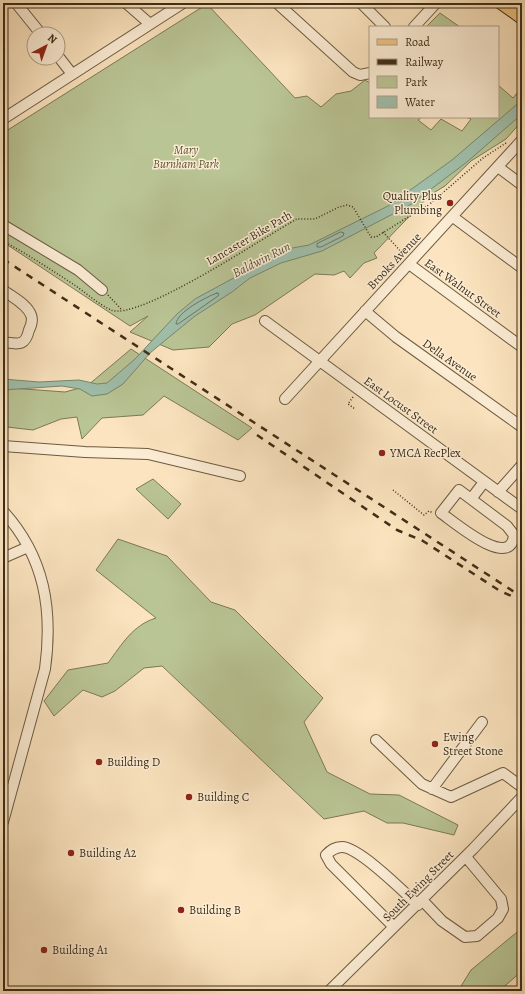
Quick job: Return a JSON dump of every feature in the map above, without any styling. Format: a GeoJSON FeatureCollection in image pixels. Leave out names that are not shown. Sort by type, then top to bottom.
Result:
{"type":"FeatureCollection","features":[{"type":"Feature","properties":{"kind":"main road"},"geometry":{"type":"LineString","coordinates":[[501,3],[518,11]]}},
{"type":"Feature","properties":{"kind":"street"},"geometry":{"type":"LineString","coordinates":[[16,3],[35,26]]}},
{"type":"Feature","properties":{"kind":"street"},"geometry":{"type":"LineString","coordinates":[[126,3],[150,24]]}},
{"type":"Feature","properties":{"kind":"street"},"geometry":{"type":"LineString","coordinates":[[3,119],[183,3]]}},
{"type":"Feature","properties":{"kind":"street"},"geometry":{"type":"LineString","coordinates":[[277,3],[350,70],[357,74],[369,73]]}},
{"type":"Feature","properties":{"kind":"street"},"geometry":{"type":"LineString","coordinates":[[361,3],[384,26]]}},
{"type":"Feature","properties":{"kind":"street"},"geometry":{"type":"LineString","coordinates":[[415,26],[436,3]]}},
{"type":"Feature","properties":{"kind":"street"},"geometry":{"type":"LineString","coordinates":[[66,66],[72,74]]}},
{"type":"Feature","properties":{"kind":"street","name":"Brooks Avenue"},"geometry":{"type":"LineString","coordinates":[[285,399],[522,140]]}},
{"type":"Feature","properties":{"kind":"street"},"geometry":{"type":"LineString","coordinates":[[498,167],[522,185]]}},
{"type":"Feature","properties":{"kind":"street"},"geometry":{"type":"LineString","coordinates":[[453,217],[522,268]]}},
{"type":"Feature","properties":{"kind":"street"},"geometry":{"type":"LineString","coordinates":[[3,225],[78,270],[102,290]]}},
{"type":"Feature","properties":{"kind":"street","name":"East Walnut Street"},"geometry":{"type":"LineString","coordinates":[[410,263],[522,347]]}},
{"type":"Feature","properties":{"kind":"street"},"geometry":{"type":"LineString","coordinates":[[3,290],[25,305],[31,315],[27,339],[23,343],[17,344],[3,342]]}},
{"type":"Feature","properties":{"kind":"street","name":"Della Avenue"},"geometry":{"type":"LineString","coordinates":[[365,311],[396,337],[522,427]]}},
{"type":"Feature","properties":{"kind":"street","name":"East Locust Street"},"geometry":{"type":"LineString","coordinates":[[265,321],[319,362],[522,509]]}},
{"type":"Feature","properties":{"kind":"street"},"geometry":{"type":"LineString","coordinates":[[3,446],[85,452],[148,454],[240,476]]}},
{"type":"Feature","properties":{"kind":"street"},"geometry":{"type":"LineString","coordinates":[[498,492],[522,465]]}},
{"type":"Feature","properties":{"kind":"street"},"geometry":{"type":"LineString","coordinates":[[471,499],[484,482]]}},
{"type":"Feature","properties":{"kind":"street"},"geometry":{"type":"LineString","coordinates":[[459,490],[471,499],[518,533],[514,542],[509,547],[502,549],[487,544],[441,513],[459,490]]}},
{"type":"Feature","properties":{"kind":"street"},"geometry":{"type":"LineString","coordinates":[[3,511],[28,547],[42,580],[46,594],[48,644],[38,695],[3,822]]}},
{"type":"Feature","properties":{"kind":"street"},"geometry":{"type":"LineString","coordinates":[[3,558],[28,547]]}},
{"type":"Feature","properties":{"kind":"street"},"geometry":{"type":"LineString","coordinates":[[432,789],[482,722]]}},
{"type":"Feature","properties":{"kind":"street"},"geometry":{"type":"LineString","coordinates":[[376,740],[422,784],[451,797],[503,773],[522,787]]}},
{"type":"Feature","properties":{"kind":"street","name":"South Ewing Street"},"geometry":{"type":"LineString","coordinates":[[329,991],[466,857],[522,797]]}},
{"type":"Feature","properties":{"kind":"street"},"geometry":{"type":"LineString","coordinates":[[394,927],[331,864],[326,854],[333,849],[343,847],[354,852],[420,902],[442,921],[465,937],[477,936],[498,918],[503,909],[501,899],[466,857]]}},
{"type":"Feature","properties":{"kind":"path","name":"Lancaster Bike Path"},"geometry":{"type":"LineString","coordinates":[[122,311],[163,296],[184,286],[297,219],[315,219],[347,205],[353,207],[373,238],[431,203],[483,158],[496,151],[509,140]]}},
{"type":"Feature","properties":{"kind":"path"},"geometry":{"type":"LineString","coordinates":[[383,232],[410,263]]}},
{"type":"Feature","properties":{"kind":"path"},"geometry":{"type":"LineString","coordinates":[[3,240],[58,274],[111,310],[122,311]]}},
{"type":"Feature","properties":{"kind":"path"},"geometry":{"type":"LineString","coordinates":[[102,290],[118,304],[122,311]]}},
{"type":"Feature","properties":{"kind":"path"},"geometry":{"type":"LineString","coordinates":[[353,397],[348,404],[355,409]]}},
{"type":"Feature","properties":{"kind":"path"},"geometry":{"type":"LineString","coordinates":[[392,490],[424,515],[428,510],[441,513]]}},
{"type":"Feature","properties":{"kind":"green space","name":"Mary Burnham Park"},"geometry":{"type":"Polygon","coordinates":[[[207,4],[295,98],[307,96],[321,107],[336,94],[351,91],[365,80],[369,82],[369,118],[421,118],[418,120],[431,130],[441,119],[462,131],[471,119],[468,118],[499,118],[499,86],[513,98],[522,87],[522,121],[506,139],[471,161],[445,186],[430,195],[374,253],[377,258],[364,263],[350,278],[344,271],[334,275],[315,274],[255,315],[232,324],[209,347],[173,350],[130,332],[148,316],[130,326],[3,242],[3,133],[207,4]]]}},
{"type":"Feature","properties":{"kind":"green space"},"geometry":{"type":"Polygon","coordinates":[[[440,13],[459,26],[427,26],[440,13]]]}},
{"type":"Feature","properties":{"kind":"green space"},"geometry":{"type":"Polygon","coordinates":[[[131,349],[252,428],[238,440],[164,396],[143,415],[102,418],[82,439],[77,417],[61,419],[33,430],[7,427],[3,429],[3,390],[11,388],[65,392],[87,386],[131,349]]]}},
{"type":"Feature","properties":{"kind":"green space"},"geometry":{"type":"Polygon","coordinates":[[[153,479],[181,504],[168,519],[136,489],[153,479]]]}},
{"type":"Feature","properties":{"kind":"green space"},"geometry":{"type":"Polygon","coordinates":[[[118,539],[167,556],[211,602],[235,610],[323,698],[304,722],[327,772],[370,794],[399,795],[458,825],[454,835],[403,823],[387,823],[364,811],[324,819],[162,666],[144,668],[115,691],[102,697],[83,690],[54,716],[44,701],[68,670],[108,663],[123,642],[134,630],[156,618],[96,570],[118,539]]]}},
{"type":"Feature","properties":{"kind":"green space"},"geometry":{"type":"Polygon","coordinates":[[[522,928],[522,971],[499,991],[458,991],[471,970],[522,928]]]}},
{"type":"Feature","properties":{"kind":"water"},"geometry":{"type":"Polygon","coordinates":[[[522,100],[522,114],[467,162],[410,205],[322,251],[281,263],[250,278],[232,292],[195,316],[150,353],[123,384],[107,394],[92,396],[80,389],[62,386],[3,390],[3,379],[39,382],[79,380],[97,384],[107,383],[135,359],[177,314],[195,299],[287,249],[309,245],[388,206],[452,160],[522,100]]]}},
{"type":"Feature","properties":{"kind":"railway"},"geometry":{"type":"LineString","coordinates":[[3,259],[522,597]]}},
{"type":"Feature","properties":{"kind":"railway"},"geometry":{"type":"LineString","coordinates":[[257,435],[397,530],[423,541],[500,591],[516,598]]}},
{"type":"Feature","properties":{"kind":"place","name":"Quality Plus Plumbing"},"geometry":{"type":"Point","coordinates":[450,203]}},
{"type":"Feature","properties":{"kind":"place","name":"YMCA RecPlex"},"geometry":{"type":"Point","coordinates":[382,453]}},
{"type":"Feature","properties":{"kind":"place","name":"Ewing Street Stone"},"geometry":{"type":"Point","coordinates":[435,744]}},
{"type":"Feature","properties":{"kind":"place","name":"Building D"},"geometry":{"type":"Point","coordinates":[99,762]}},
{"type":"Feature","properties":{"kind":"place","name":"Building C"},"geometry":{"type":"Point","coordinates":[189,797]}},
{"type":"Feature","properties":{"kind":"place","name":"Building A2"},"geometry":{"type":"Point","coordinates":[71,853]}},
{"type":"Feature","properties":{"kind":"place","name":"Building B"},"geometry":{"type":"Point","coordinates":[181,910]}},
{"type":"Feature","properties":{"kind":"place","name":"Building A1"},"geometry":{"type":"Point","coordinates":[44,950]}},
{"type":"Feature","properties":{"kind":"water label","name":"Baldwin Run"},"geometry":{"type":"Point","coordinates":[261,259]}}]}
